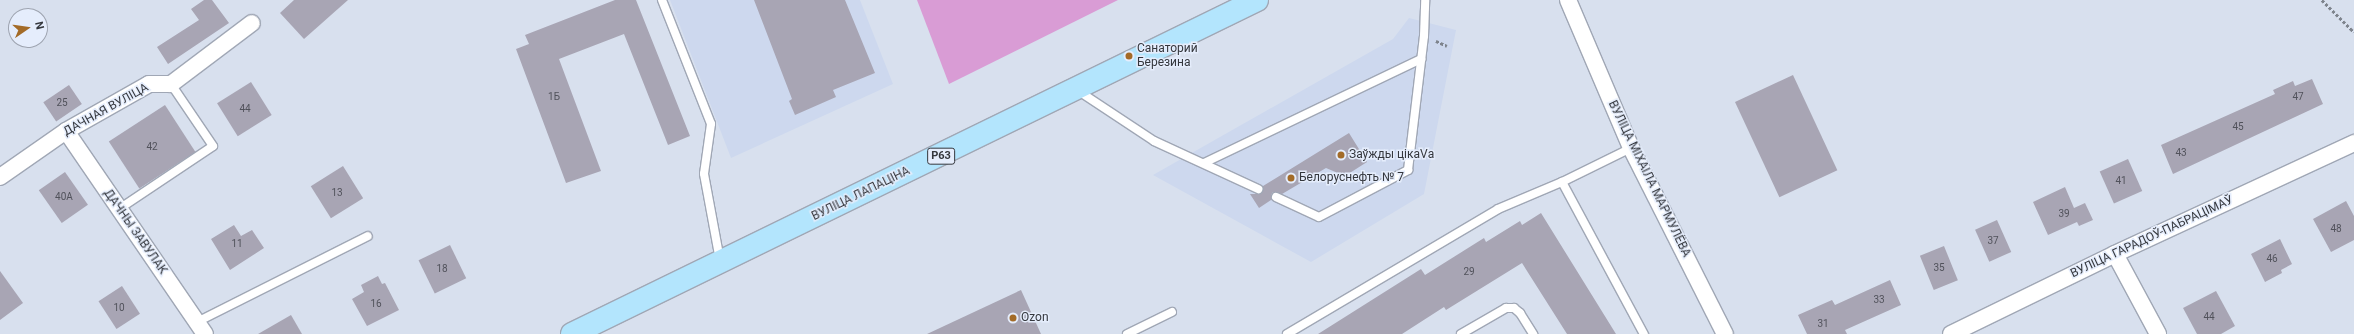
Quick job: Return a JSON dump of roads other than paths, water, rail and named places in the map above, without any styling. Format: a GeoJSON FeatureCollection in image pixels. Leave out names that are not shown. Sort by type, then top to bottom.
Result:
{"type":"FeatureCollection","features":[{"type":"Feature","properties":{"kind":"main road","name":"ВУЛІЦА ЛАПАЦІНА"},"geometry":{"type":"LineString","coordinates":[[572,334],[1077,90],[1257,0]]}},
{"type":"Feature","properties":{"kind":"street","name":"ВУЛІЦА МІХАІЛА МАРМУЛЁВА"},"geometry":{"type":"LineString","coordinates":[[1568,0],[1631,148],[1725,334]]}},
{"type":"Feature","properties":{"kind":"street"},"geometry":{"type":"LineString","coordinates":[[171,84],[252,23]]}},
{"type":"Feature","properties":{"kind":"street","name":"ДАЧНАЯ ВУЛІЦА"},"geometry":{"type":"LineString","coordinates":[[0,177],[66,131],[148,84],[171,84]]}},
{"type":"Feature","properties":{"kind":"street","name":"ДАЧНЫ ЗАВУЛАК"},"geometry":{"type":"LineString","coordinates":[[66,131],[201,328]]}},
{"type":"Feature","properties":{"kind":"street","name":"ВУЛІЦА ГАРАДОЎ-ПАБРАЦІМАЎ"},"geometry":{"type":"LineString","coordinates":[[1951,334],[2115,254],[2354,143]]}},
{"type":"Feature","properties":{"kind":"street"},"geometry":{"type":"LineString","coordinates":[[2115,254],[2158,334]]}},
{"type":"Feature","properties":{"kind":"lane"},"geometry":{"type":"LineString","coordinates":[[662,0],[710,124],[704,174],[721,263]]}},
{"type":"Feature","properties":{"kind":"lane"},"geometry":{"type":"LineString","coordinates":[[1276,197],[1319,217],[1408,170],[1424,36],[1425,0]]}},
{"type":"Feature","properties":{"kind":"lane"},"geometry":{"type":"LineString","coordinates":[[1204,163],[1421,59]]}},
{"type":"Feature","properties":{"kind":"lane"},"geometry":{"type":"LineString","coordinates":[[119,209],[213,146],[171,84]]}},
{"type":"Feature","properties":{"kind":"lane"},"geometry":{"type":"LineString","coordinates":[[1077,90],[1154,141],[1258,189]]}},
{"type":"Feature","properties":{"kind":"lane"},"geometry":{"type":"LineString","coordinates":[[1287,334],[1498,209],[1562,182],[1631,148]]}},
{"type":"Feature","properties":{"kind":"lane"},"geometry":{"type":"LineString","coordinates":[[1562,182],[1644,334]]}},
{"type":"Feature","properties":{"kind":"lane"},"geometry":{"type":"LineString","coordinates":[[201,328],[368,236]]}},
{"type":"Feature","properties":{"kind":"lane"},"geometry":{"type":"LineString","coordinates":[[1461,334],[1506,308],[1514,308],[1520,313],[1533,334]]}},
{"type":"Feature","properties":{"kind":"lane"},"geometry":{"type":"LineString","coordinates":[[1126,334],[1172,312]]}},
{"type":"Feature","properties":{"kind":"place","name":"Санаторий Березина"},"geometry":{"type":"Point","coordinates":[1129,56]}},
{"type":"Feature","properties":{"kind":"place","name":"Заўжды цікаVа"},"geometry":{"type":"Point","coordinates":[1341,155]}},
{"type":"Feature","properties":{"kind":"place","name":"Белоруснефть № 7"},"geometry":{"type":"Point","coordinates":[1291,178]}},
{"type":"Feature","properties":{"kind":"place","name":"Ozon"},"geometry":{"type":"Point","coordinates":[1013,318]}}]}
